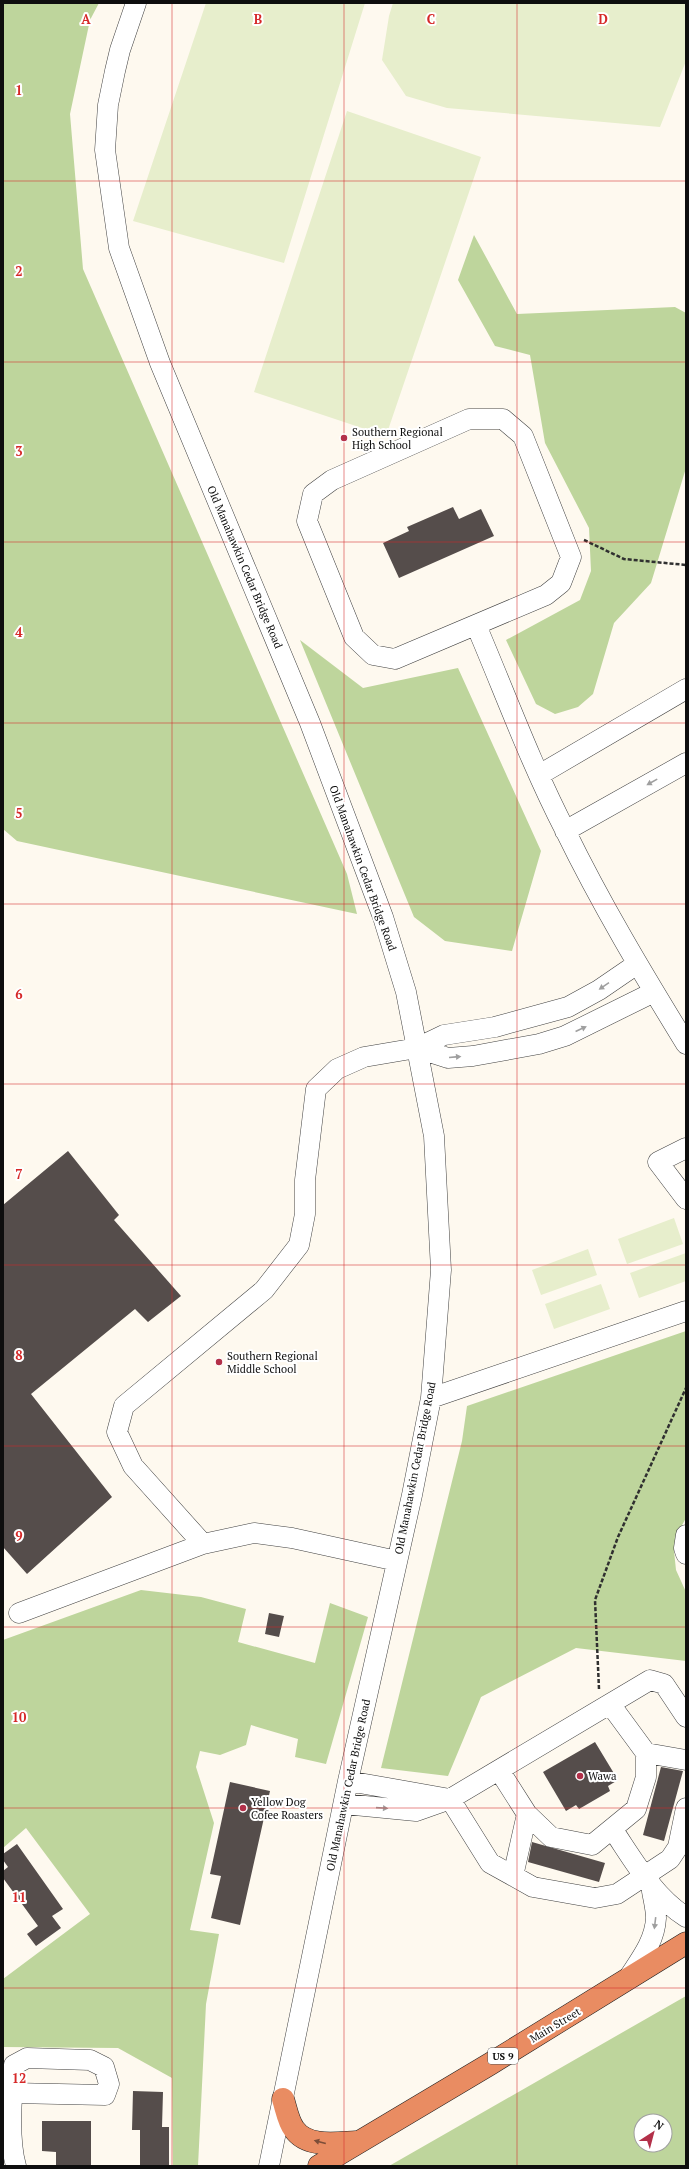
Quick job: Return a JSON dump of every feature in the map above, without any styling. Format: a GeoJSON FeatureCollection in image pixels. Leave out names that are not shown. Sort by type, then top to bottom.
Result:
{"type":"FeatureCollection","features":[{"type":"Feature","properties":{"kind":"highway","name":"Main Street"},"geometry":{"type":"LineString","coordinates":[[319,2166],[627,1981],[686,1943]]}},
{"type":"Feature","properties":{"kind":"highway"},"geometry":{"type":"LineString","coordinates":[[283,2099],[294,2129],[302,2136],[324,2144],[359,2142]]}},
{"type":"Feature","properties":{"kind":"street","name":"Old Manahawkin Cedar Bridge Road"},"geometry":{"type":"LineString","coordinates":[[136,3],[120,50],[108,105],[105,150],[119,248],[160,363],[296,689],[383,917],[406,992],[434,1136],[441,1270],[431,1398],[412,1495],[348,1781],[268,2166]]}},
{"type":"Feature","properties":{"kind":"street"},"geometry":{"type":"LineString","coordinates":[[469,419],[503,419],[523,436],[560,529],[571,557],[561,583],[546,595],[394,659],[373,655],[354,637],[306,521],[313,494],[332,480],[469,419]]}},
{"type":"Feature","properties":{"kind":"street"},"geometry":{"type":"LineString","coordinates":[[476,625],[539,775],[565,831],[637,964],[686,1044]]}},
{"type":"Feature","properties":{"kind":"street"},"geometry":{"type":"LineString","coordinates":[[539,775],[686,688]]}},
{"type":"Feature","properties":{"kind":"street"},"geometry":{"type":"LineString","coordinates":[[565,831],[686,763]]}},
{"type":"Feature","properties":{"kind":"street"},"geometry":{"type":"LineString","coordinates":[[202,1544],[133,1466],[117,1432],[124,1406],[264,1290],[299,1245],[305,1214],[305,1180],[316,1089],[337,1069],[364,1057],[417,1048],[444,1034],[495,1026],[568,1007],[599,990],[637,964]]}},
{"type":"Feature","properties":{"kind":"street"},"geometry":{"type":"LineString","coordinates":[[417,1048],[448,1058],[473,1056],[540,1044],[565,1036],[654,992]]}},
{"type":"Feature","properties":{"kind":"street"},"geometry":{"type":"LineString","coordinates":[[686,1148],[658,1162],[686,1198]]}},
{"type":"Feature","properties":{"kind":"street"},"geometry":{"type":"LineString","coordinates":[[431,1398],[686,1311]]}},
{"type":"Feature","properties":{"kind":"street"},"geometry":{"type":"LineString","coordinates":[[19,1613],[202,1544],[254,1533],[292,1538],[397,1561]]}},
{"type":"Feature","properties":{"kind":"street"},"geometry":{"type":"LineString","coordinates":[[686,1535],[684,1548],[686,1554]]}},
{"type":"Feature","properties":{"kind":"street"},"geometry":{"type":"LineString","coordinates":[[344,1804],[416,1811],[450,1799],[650,1680],[664,1684],[686,1717]]}},
{"type":"Feature","properties":{"kind":"street"},"geometry":{"type":"LineString","coordinates":[[499,1770],[527,1814],[551,1837],[592,1846],[613,1830],[636,1809],[646,1777],[646,1753],[610,1704]]}},
{"type":"Feature","properties":{"kind":"street"},"geometry":{"type":"LineString","coordinates":[[646,1753],[686,1760]]}},
{"type":"Feature","properties":{"kind":"street"},"geometry":{"type":"LineString","coordinates":[[348,1781],[450,1799],[490,1863],[533,1887],[595,1898],[617,1894],[648,1880],[670,1859],[678,1847],[686,1808]]}},
{"type":"Feature","properties":{"kind":"street"},"geometry":{"type":"LineString","coordinates":[[513,1876],[527,1814]]}},
{"type":"Feature","properties":{"kind":"street"},"geometry":{"type":"LineString","coordinates":[[613,1830],[648,1880],[672,1908],[686,1917]]}},
{"type":"Feature","properties":{"kind":"street"},"geometry":{"type":"LineString","coordinates":[[627,1981],[653,1935],[656,1918],[648,1880]]}},
{"type":"Feature","properties":{"kind":"street"},"geometry":{"type":"LineString","coordinates":[[12,2093],[13,2152],[16,2166]]}},
{"type":"Feature","properties":{"kind":"path"},"geometry":{"type":"LineString","coordinates":[[560,529],[624,559],[686,565]]}},
{"type":"Feature","properties":{"kind":"path"},"geometry":{"type":"LineString","coordinates":[[610,1704],[599,1692],[595,1600],[618,1537],[686,1388]]}},
{"type":"Feature","properties":{"kind":"green space"},"geometry":{"type":"Polygon","coordinates":[[[3,3],[99,3],[90,20],[70,114],[83,269],[347,874],[357,914],[17,841],[3,829],[3,3]]]}},
{"type":"Feature","properties":{"kind":"green space"},"geometry":{"type":"Polygon","coordinates":[[[206,3],[365,3],[284,263],[133,221],[206,3]]]}},
{"type":"Feature","properties":{"kind":"green space"},"geometry":{"type":"Polygon","coordinates":[[[393,3],[686,3],[686,61],[660,127],[447,108],[406,96],[382,60],[389,16],[393,3]]]}},
{"type":"Feature","properties":{"kind":"green space"},"geometry":{"type":"Polygon","coordinates":[[[347,111],[481,157],[386,436],[254,392],[347,111]]]}},
{"type":"Feature","properties":{"kind":"green space"},"geometry":{"type":"Polygon","coordinates":[[[474,235],[517,314],[675,307],[686,313],[686,468],[651,583],[614,623],[593,694],[578,707],[555,714],[536,704],[506,640],[580,600],[591,571],[589,528],[545,443],[530,355],[495,346],[458,280],[474,235]]]}},
{"type":"Feature","properties":{"kind":"green space"},"geometry":{"type":"Polygon","coordinates":[[[300,640],[363,688],[458,668],[541,851],[512,951],[445,941],[414,917],[300,640]]]}},
{"type":"Feature","properties":{"kind":"green space"},"geometry":{"type":"Polygon","coordinates":[[[674,1218],[683,1244],[627,1264],[618,1239],[674,1218]]]}},
{"type":"Feature","properties":{"kind":"green space"},"geometry":{"type":"Polygon","coordinates":[[[588,1249],[597,1275],[541,1295],[532,1270],[588,1249]]]}},
{"type":"Feature","properties":{"kind":"green space"},"geometry":{"type":"Polygon","coordinates":[[[686,1253],[686,1281],[639,1298],[630,1273],[686,1253]]]}},
{"type":"Feature","properties":{"kind":"green space"},"geometry":{"type":"Polygon","coordinates":[[[601,1284],[610,1309],[554,1329],[545,1304],[601,1284]]]}},
{"type":"Feature","properties":{"kind":"green space"},"geometry":{"type":"Polygon","coordinates":[[[686,1331],[686,1518],[681,1527],[674,1551],[676,1570],[686,1592],[686,1661],[576,1648],[481,1697],[448,1776],[381,1768],[462,1441],[467,1406],[686,1331]]]}},
{"type":"Feature","properties":{"kind":"green space"},"geometry":{"type":"Polygon","coordinates":[[[141,1590],[201,1597],[246,1609],[238,1642],[315,1663],[330,1603],[368,1617],[326,1764],[295,1757],[298,1739],[251,1725],[246,1745],[220,1755],[200,1751],[196,1767],[214,1823],[190,1930],[219,1934],[206,2004],[198,2166],[173,2166],[172,2078],[118,2048],[3,2047],[3,1979],[90,1914],[26,1828],[3,1848],[3,1640],[141,1590]]]}},
{"type":"Feature","properties":{"kind":"green space"},"geometry":{"type":"Polygon","coordinates":[[[686,1996],[686,2166],[389,2166],[686,1996]]]}},
{"type":"Feature","properties":{"kind":"building"},"geometry":{"type":"Polygon","coordinates":[[[453,507],[459,519],[481,509],[494,536],[399,578],[383,543],[409,531],[407,527],[453,507]]]}},
{"type":"Feature","properties":{"kind":"building"},"geometry":{"type":"Polygon","coordinates":[[[68,1151],[119,1215],[114,1220],[181,1296],[148,1322],[135,1309],[31,1394],[112,1497],[27,1574],[3,1547],[3,1205],[68,1151]]]}},
{"type":"Feature","properties":{"kind":"building"},"geometry":{"type":"Polygon","coordinates":[[[269,1613],[284,1616],[279,1637],[265,1634],[269,1613]]]}},
{"type":"Feature","properties":{"kind":"building","name":"Wawa"},"geometry":{"type":"Polygon","coordinates":[[[595,1742],[618,1780],[608,1786],[610,1791],[579,1809],[576,1805],[566,1811],[543,1772],[595,1742]]]}},
{"type":"Feature","properties":{"kind":"building"},"geometry":{"type":"Polygon","coordinates":[[[661,1767],[683,1771],[664,1841],[643,1835],[661,1767]]]}},
{"type":"Feature","properties":{"kind":"building"},"geometry":{"type":"Polygon","coordinates":[[[230,1782],[270,1791],[240,1925],[211,1918],[221,1876],[210,1874],[230,1782]]]}},
{"type":"Feature","properties":{"kind":"building"},"geometry":{"type":"Polygon","coordinates":[[[532,1842],[605,1863],[599,1882],[528,1862],[532,1842]]]}},
{"type":"Feature","properties":{"kind":"building"},"geometry":{"type":"Polygon","coordinates":[[[17,1844],[63,1909],[52,1916],[61,1928],[36,1946],[27,1934],[38,1926],[3,1878],[3,1871],[8,1867],[3,1860],[3,1854],[17,1844]]]}},
{"type":"Feature","properties":{"kind":"building"},"geometry":{"type":"Polygon","coordinates":[[[133,2091],[163,2092],[162,2127],[169,2127],[169,2166],[140,2166],[140,2130],[132,2130],[133,2091]]]}},
{"type":"Feature","properties":{"kind":"building"},"geometry":{"type":"Polygon","coordinates":[[[42,2121],[91,2121],[91,2166],[56,2166],[56,2152],[42,2151],[42,2121]]]}},
{"type":"Feature","properties":{"kind":"place","name":"Southern Regional High School"},"geometry":{"type":"Point","coordinates":[344,438]}},
{"type":"Feature","properties":{"kind":"place","name":"Southern Regional Middle School"},"geometry":{"type":"Point","coordinates":[219,1362]}},
{"type":"Feature","properties":{"kind":"place","name":"Wawa"},"geometry":{"type":"Point","coordinates":[580,1776]}},
{"type":"Feature","properties":{"kind":"place","name":"Yellow Dog Cofee Roasters"},"geometry":{"type":"Point","coordinates":[243,1808]}}]}
